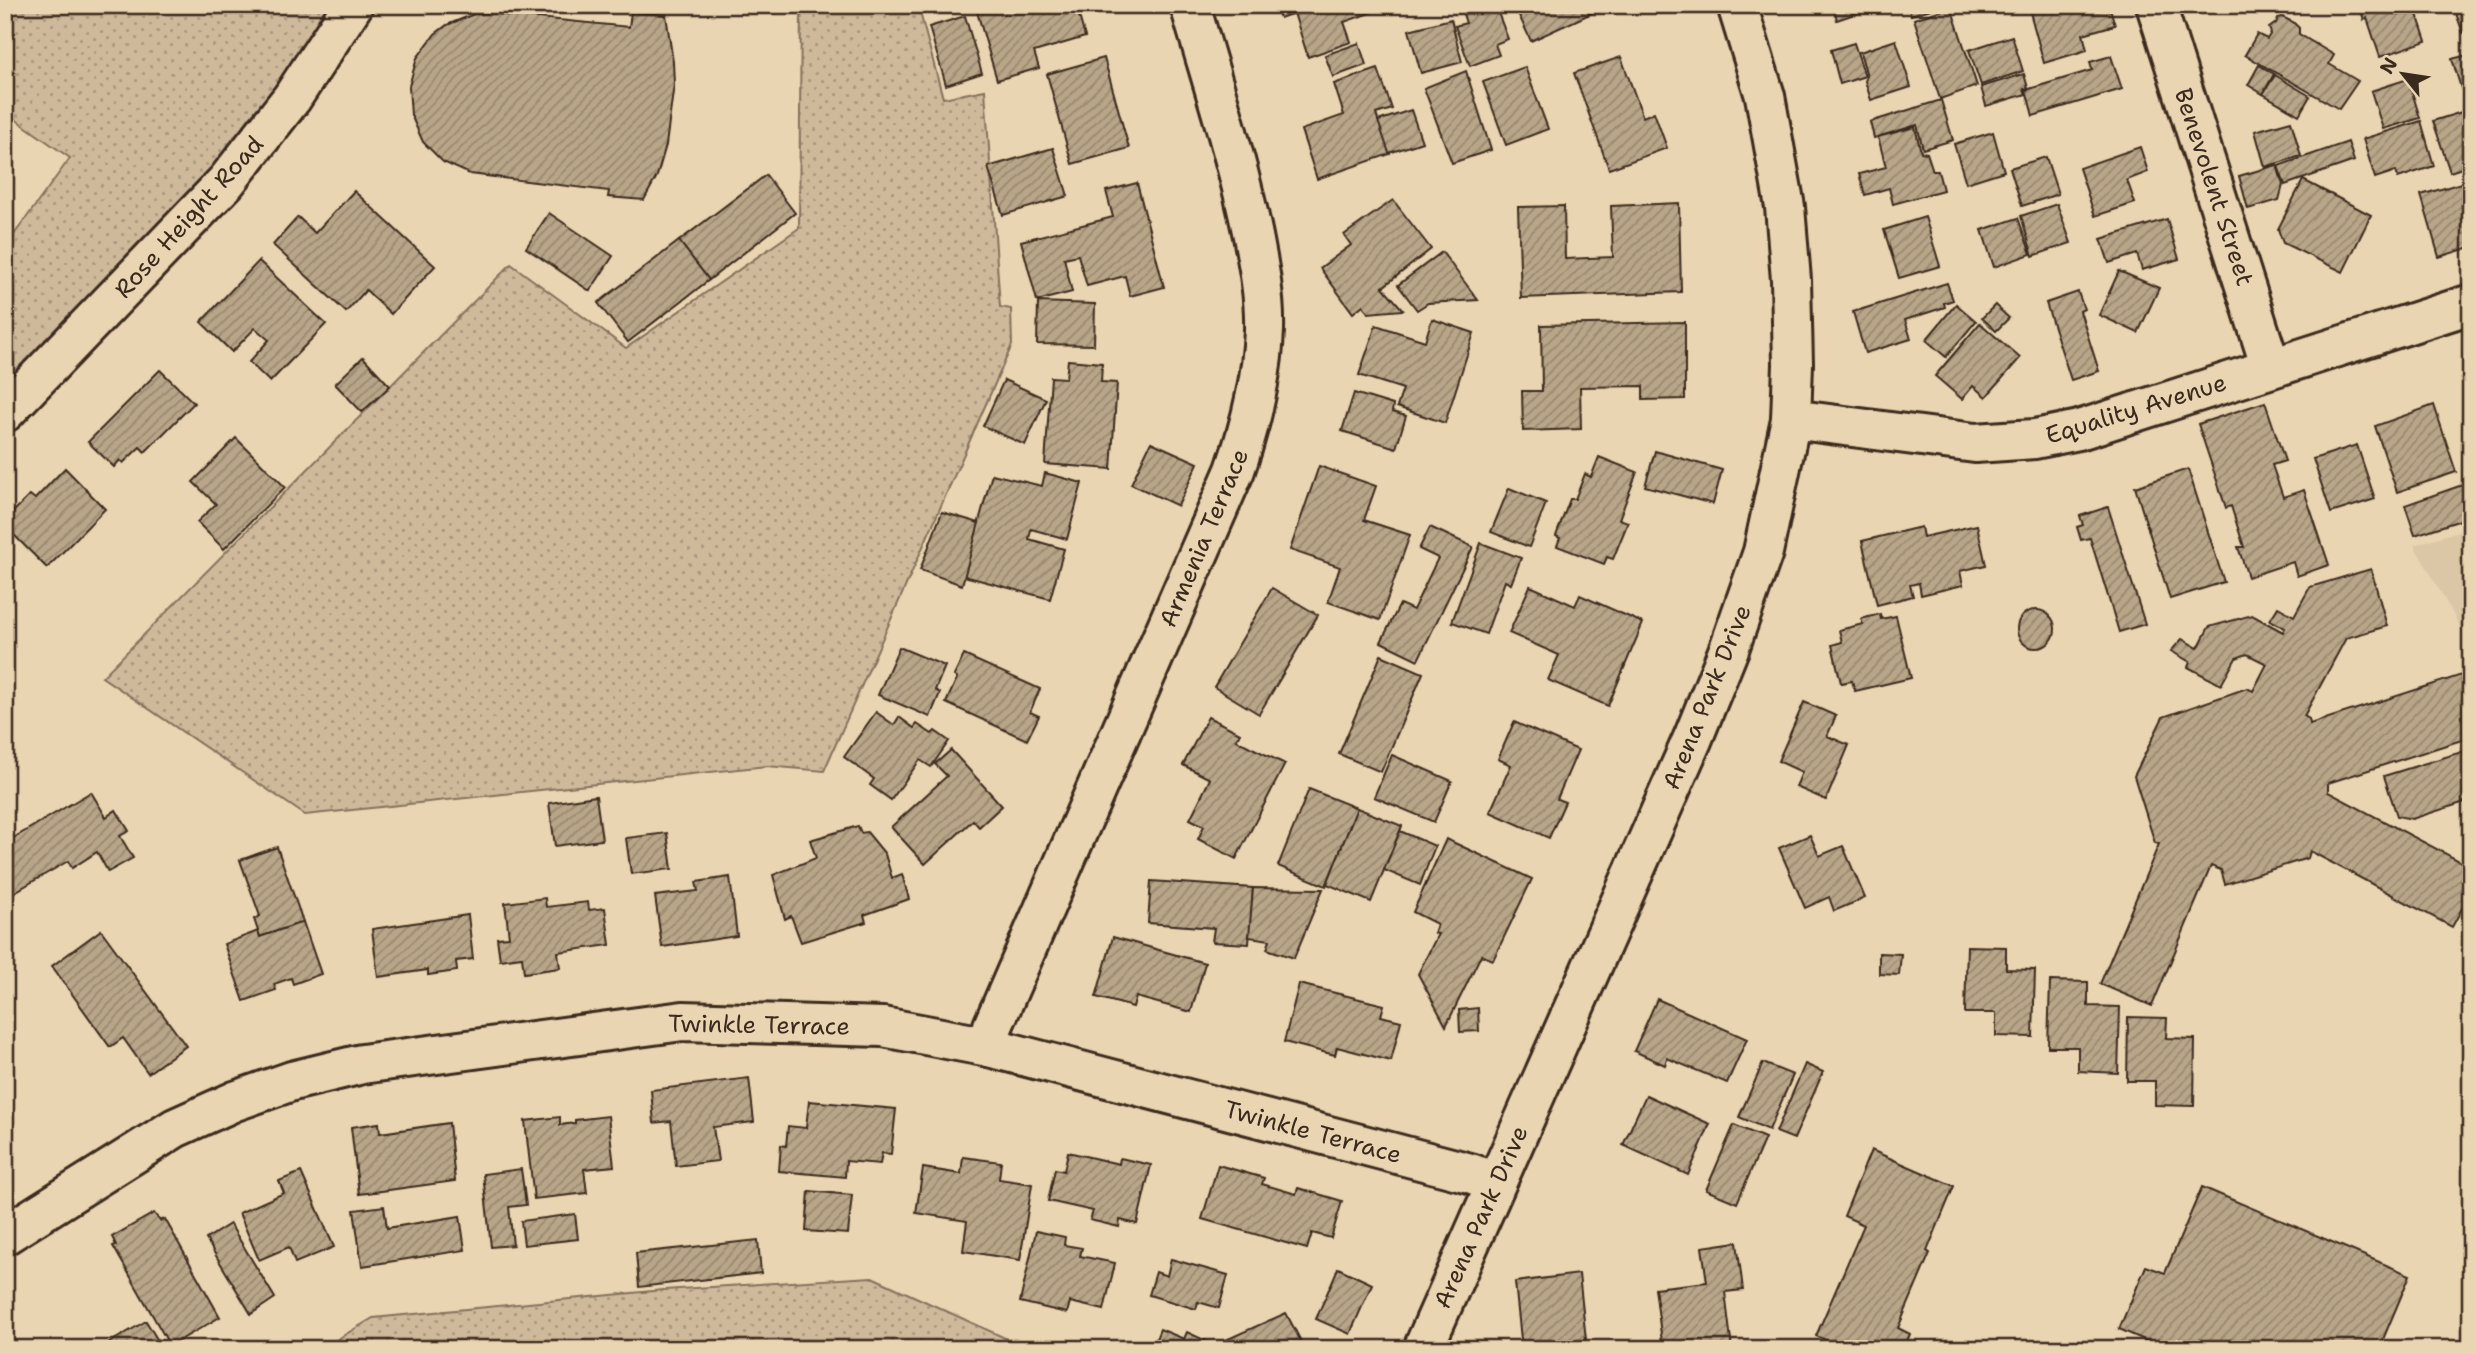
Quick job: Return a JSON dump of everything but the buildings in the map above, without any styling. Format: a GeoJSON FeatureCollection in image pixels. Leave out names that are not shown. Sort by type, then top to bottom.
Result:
{"type":"FeatureCollection","features":[{"type":"Feature","properties":{"kind":"street","name":"Rose Height Road"},"geometry":{"type":"LineString","coordinates":[[5,412],[226,183],[292,98],[353,5]]}},
{"type":"Feature","properties":{"kind":"street","name":"Armenia Terrace"},"geometry":{"type":"LineString","coordinates":[[989,1047],[993,1026],[1235,470],[1251,423],[1261,373],[1264,328],[1262,282],[1245,197],[1190,5]]}},
{"type":"Feature","properties":{"kind":"street","name":"Arena Park Drive"},"geometry":{"type":"LineString","coordinates":[[1423,1349],[1661,812],[1729,649],[1763,552],[1791,419],[1791,280],[1785,206],[1765,96],[1737,5]]}},
{"type":"Feature","properties":{"kind":"street","name":"Benevolent Street"},"geometry":{"type":"LineString","coordinates":[[2156,5],[2271,368]]}},
{"type":"Feature","properties":{"kind":"street","name":"Equality Avenue"},"geometry":{"type":"LineString","coordinates":[[1791,419],[1975,443],[2035,439],[2079,430],[2471,304]]}},
{"type":"Feature","properties":{"kind":"street","name":"Twinkle Terrace"},"geometry":{"type":"LineString","coordinates":[[5,1236],[175,1128],[235,1101],[292,1081],[362,1064],[683,1020],[883,1027],[989,1047],[1470,1172],[1496,1182]]}},
{"type":"Feature","properties":{"kind":"shaded area"},"geometry":{"type":"Polygon","coordinates":[[[5,5],[355,5],[5,414],[5,247],[70,158],[5,112],[5,5]]]}},
{"type":"Feature","properties":{"kind":"shaded area"},"geometry":{"type":"Polygon","coordinates":[[[801,5],[918,5],[943,98],[985,90],[1000,307],[1011,309],[1012,345],[824,771],[767,766],[305,815],[102,677],[511,264],[626,348],[799,228],[801,5]]]}},
{"type":"Feature","properties":{"kind":"shaded area"},"geometry":{"type":"Polygon","coordinates":[[[2471,527],[2471,646],[2414,545],[2471,527]]]}},
{"type":"Feature","properties":{"kind":"shaded area"},"geometry":{"type":"Polygon","coordinates":[[[872,1277],[1029,1349],[321,1349],[373,1318],[663,1290],[872,1277]]]}}]}
